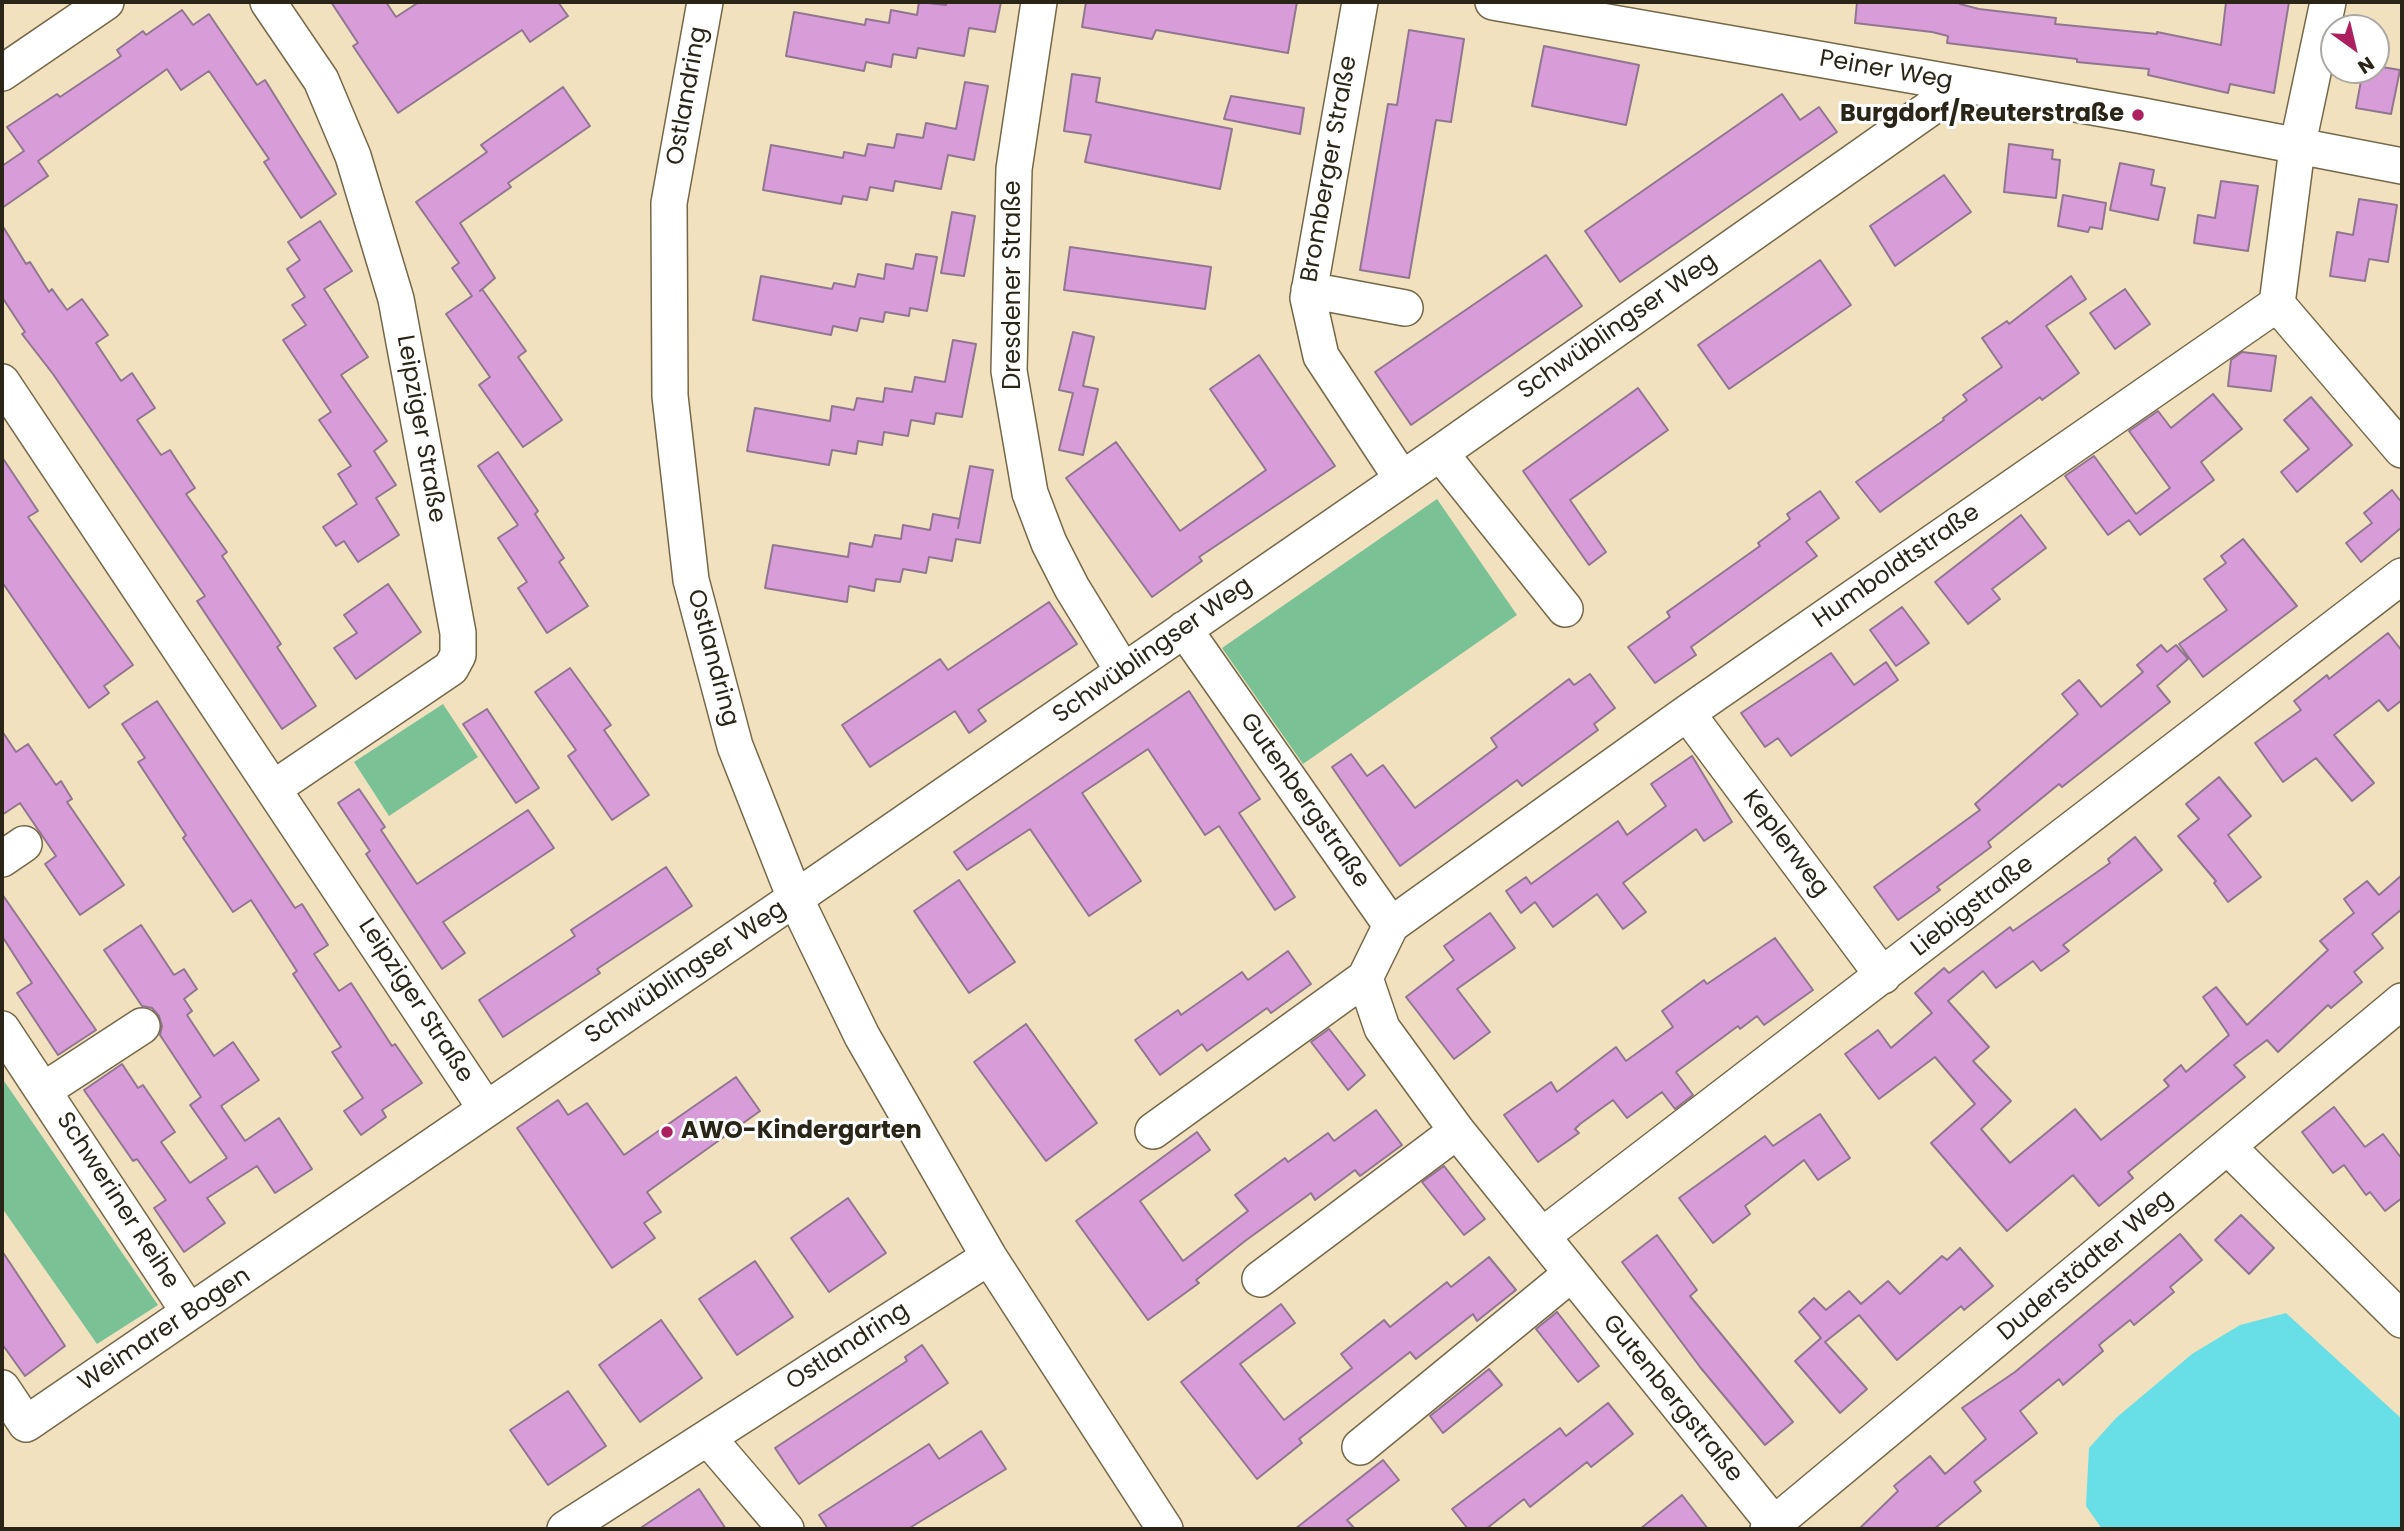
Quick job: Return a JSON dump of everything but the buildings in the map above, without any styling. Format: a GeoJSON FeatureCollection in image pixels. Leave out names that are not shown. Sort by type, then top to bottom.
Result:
{"type":"FeatureCollection","features":[{"type":"Feature","properties":{"kind":"street"},"geometry":{"type":"LineString","coordinates":[[2,73],[106,2]]}},
{"type":"Feature","properties":{"kind":"street","name":"Leipziger Straße"},"geometry":{"type":"LineString","coordinates":[[268,2],[321,80],[353,156],[392,286],[458,634],[458,655],[451,668],[274,788]]}},
{"type":"Feature","properties":{"kind":"street","name":"Ostlandring"},"geometry":{"type":"LineString","coordinates":[[705,2],[669,203],[670,396],[691,580],[735,746],[795,898],[862,1036],[989,1257],[1165,1529]]}},
{"type":"Feature","properties":{"kind":"street","name":"Dresdener Straße"},"geometry":{"type":"LineString","coordinates":[[1039,2],[1014,169],[1009,370],[1030,494],[1049,543],[1072,589],[1123,671]]}},
{"type":"Feature","properties":{"kind":"street","name":"Bromberger Straße"},"geometry":{"type":"LineString","coordinates":[[1360,2],[1308,298],[1321,356],[1402,479]]}},
{"type":"Feature","properties":{"kind":"street","name":"Peiner Weg"},"geometry":{"type":"LineString","coordinates":[[1493,2],[1625,13],[1963,85],[2138,115],[2297,148],[2402,166]]}},
{"type":"Feature","properties":{"kind":"street"},"geometry":{"type":"LineString","coordinates":[[2328,2],[2297,148],[2277,304],[2402,450]]}},
{"type":"Feature","properties":{"kind":"street","name":"Schwüblingser Weg"},"geometry":{"type":"LineString","coordinates":[[338,1210],[1440,453],[1963,85]]}},
{"type":"Feature","properties":{"kind":"street"},"geometry":{"type":"LineString","coordinates":[[1309,290],[1405,308]]}},
{"type":"Feature","properties":{"kind":"street","name":"Humboldtstraße"},"geometry":{"type":"LineString","coordinates":[[1391,925],[1687,713],[2277,304]]}},
{"type":"Feature","properties":{"kind":"street","name":"Leipziger Straße"},"geometry":{"type":"LineString","coordinates":[[2,382],[486,1109]]}},
{"type":"Feature","properties":{"kind":"street"},"geometry":{"type":"LineString","coordinates":[[1440,453],[1565,609]]}},
{"type":"Feature","properties":{"kind":"street","name":"Liebigstraße"},"geometry":{"type":"LineString","coordinates":[[1542,1236],[2402,576]]}},
{"type":"Feature","properties":{"kind":"street","name":"Gutenbergstraße"},"geometry":{"type":"LineString","coordinates":[[1184,629],[1391,925]]}},
{"type":"Feature","properties":{"kind":"street","name":"Keplerweg"},"geometry":{"type":"LineString","coordinates":[[1687,713],[1883,976]]}},
{"type":"Feature","properties":{"kind":"street"},"geometry":{"type":"LineString","coordinates":[[1153,1131],[1365,978],[1391,925]]}},
{"type":"Feature","properties":{"kind":"street","name":"Gutenbergstraße"},"geometry":{"type":"LineString","coordinates":[[1365,978],[1382,1028],[1458,1131],[1771,1527]]}},
{"type":"Feature","properties":{"kind":"street","name":"Duderstädter Weg"},"geometry":{"type":"LineString","coordinates":[[1771,1527],[2402,1001]]}},
{"type":"Feature","properties":{"kind":"street","name":"Schweriner Reihe"},"geometry":{"type":"LineString","coordinates":[[44,1090],[142,1026]]}},
{"type":"Feature","properties":{"kind":"street","name":"Schweriner Reihe"},"geometry":{"type":"LineString","coordinates":[[2,1029],[189,1312]]}},
{"type":"Feature","properties":{"kind":"street"},"geometry":{"type":"LineString","coordinates":[[1260,1279],[1458,1131]]}},
{"type":"Feature","properties":{"kind":"street"},"geometry":{"type":"LineString","coordinates":[[2229,1147],[2402,1320]]}},
{"type":"Feature","properties":{"kind":"street","name":"Weimarer Bogen"},"geometry":{"type":"LineString","coordinates":[[2,1388],[14,1432],[338,1210]]}},
{"type":"Feature","properties":{"kind":"street","name":"Ostlandring"},"geometry":{"type":"LineString","coordinates":[[565,1529],[989,1257]]}},
{"type":"Feature","properties":{"kind":"street"},"geometry":{"type":"LineString","coordinates":[[1360,1447],[1571,1274]]}},
{"type":"Feature","properties":{"kind":"street"},"geometry":{"type":"LineString","coordinates":[[708,1438],[786,1529]]}},
{"type":"Feature","properties":{"kind":"green space"},"geometry":{"type":"Polygon","coordinates":[[[1437,499],[1517,615],[1303,764],[1222,648],[1437,499]]]}},
{"type":"Feature","properties":{"kind":"green space"},"geometry":{"type":"Polygon","coordinates":[[[443,704],[478,757],[389,816],[354,762],[443,704]]]}},
{"type":"Feature","properties":{"kind":"green space"},"geometry":{"type":"Polygon","coordinates":[[[2,1078],[158,1305],[97,1344],[2,1208],[2,1078]]]}},
{"type":"Feature","properties":{"kind":"water"},"geometry":{"type":"Polygon","coordinates":[[[2286,1313],[2402,1419],[2402,1529],[2102,1529],[2086,1506],[2089,1448],[2116,1418],[2192,1354],[2240,1325],[2286,1313]]]}},
{"type":"Feature","properties":{"kind":"place","name":"Burgdorf/Reuterstraße"},"geometry":{"type":"Point","coordinates":[2138,115]}},
{"type":"Feature","properties":{"kind":"place","name":"AWO-Kindergarten"},"geometry":{"type":"Point","coordinates":[667,1132]}}]}
